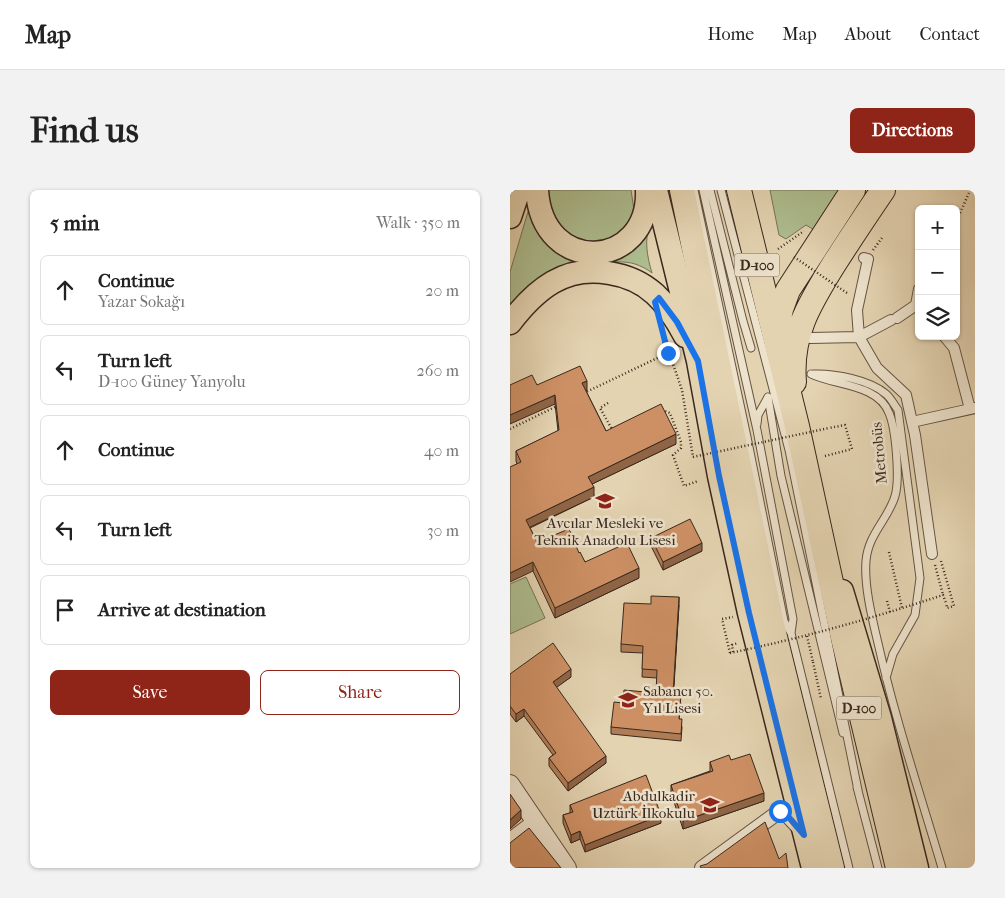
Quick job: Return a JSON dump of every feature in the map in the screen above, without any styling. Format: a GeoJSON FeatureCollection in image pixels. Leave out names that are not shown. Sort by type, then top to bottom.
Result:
{"type":"FeatureCollection","features":[{"type":"Feature","properties":{"kind":"highway"},"geometry":{"type":"LineString","coordinates":[[682,190],[772,625],[832,868]]}},
{"type":"Feature","properties":{"kind":"highway","name":"D-100"},"geometry":{"type":"LineString","coordinates":[[739,190],[797,426],[846,651],[898,868]]}},
{"type":"Feature","properties":{"kind":"highway"},"geometry":{"type":"LineString","coordinates":[[775,341],[781,309],[788,290],[853,190]]}},
{"type":"Feature","properties":{"kind":"highway"},"geometry":{"type":"LineString","coordinates":[[797,426],[793,359],[801,324],[813,298],[882,190]]}},
{"type":"Feature","properties":{"kind":"main road"},"geometry":{"type":"LineString","coordinates":[[510,217],[519,190]]}},
{"type":"Feature","properties":{"kind":"main road"},"geometry":{"type":"LineString","coordinates":[[537,190],[538,205],[546,226],[569,247],[580,252],[594,253],[618,247],[630,238],[639,225],[646,209],[647,190]]}},
{"type":"Feature","properties":{"kind":"main road"},"geometry":{"type":"LineString","coordinates":[[656,190],[698,361],[719,476],[747,604],[813,868]]}},
{"type":"Feature","properties":{"kind":"main road"},"geometry":{"type":"LineString","coordinates":[[510,323],[540,291],[566,276],[583,271],[617,274],[633,278],[659,298],[677,322],[698,361]]}},
{"type":"Feature","properties":{"kind":"main road"},"geometry":{"type":"LineString","coordinates":[[824,548],[840,583],[878,709],[917,868]]}},
{"type":"Feature","properties":{"kind":"street"},"geometry":{"type":"LineString","coordinates":[[864,258],[868,259],[857,310],[859,338],[877,368],[906,395],[912,422],[932,554]]}},
{"type":"Feature","properties":{"kind":"street"},"geometry":{"type":"LineString","coordinates":[[810,338],[859,338],[915,308]]}},
{"type":"Feature","properties":{"kind":"street"},"geometry":{"type":"LineString","coordinates":[[912,422],[973,408],[954,348],[947,340]]}},
{"type":"Feature","properties":{"kind":"street"},"geometry":{"type":"LineString","coordinates":[[510,784],[567,868]]}},
{"type":"Feature","properties":{"kind":"street"},"geometry":{"type":"LineString","coordinates":[[702,868],[780,811],[786,814],[804,835]]}},
{"type":"Feature","properties":{"kind":"street"},"geometry":{"type":"LineString","coordinates":[[510,840],[535,821]]}},
{"type":"Feature","properties":{"kind":"lane"},"geometry":{"type":"LineString","coordinates":[[694,190],[784,621],[791,633],[849,868]]}},
{"type":"Feature","properties":{"kind":"lane"},"geometry":{"type":"LineString","coordinates":[[703,190],[757,430],[792,619],[791,633]]}},
{"type":"Feature","properties":{"kind":"lane"},"geometry":{"type":"LineString","coordinates":[[710,190],[751,348],[735,336]]}},
{"type":"Feature","properties":{"kind":"lane"},"geometry":{"type":"LineString","coordinates":[[721,190],[789,450],[858,790]]}},
{"type":"Feature","properties":{"kind":"lane","name":"Metrobüs"},"geometry":{"type":"LineString","coordinates":[[886,679],[894,654],[915,615],[920,578],[898,410],[888,395],[872,385],[826,373],[811,374],[869,392],[883,402],[890,414],[898,479],[895,497],[870,540],[866,561],[869,602],[886,679],[942,868]]}},
{"type":"Feature","properties":{"kind":"lane"},"geometry":{"type":"LineString","coordinates":[[757,430],[758,415],[768,397],[781,476],[840,724],[878,868]]}},
{"type":"Feature","properties":{"kind":"path"},"geometry":{"type":"LineString","coordinates":[[960,213],[969,193]]}},
{"type":"Feature","properties":{"kind":"path"},"geometry":{"type":"LineString","coordinates":[[778,249],[808,228]]}},
{"type":"Feature","properties":{"kind":"path"},"geometry":{"type":"LineString","coordinates":[[794,257],[847,293]]}},
{"type":"Feature","properties":{"kind":"path"},"geometry":{"type":"LineString","coordinates":[[662,327],[668,353],[682,390],[693,457],[845,425],[852,449],[824,456]]}},
{"type":"Feature","properties":{"kind":"path"},"geometry":{"type":"LineString","coordinates":[[580,395],[668,353]]}},
{"type":"Feature","properties":{"kind":"path"},"geometry":{"type":"LineString","coordinates":[[608,403],[600,408],[612,431],[621,426]]}},
{"type":"Feature","properties":{"kind":"path"},"geometry":{"type":"LineString","coordinates":[[510,429],[563,404]]}},
{"type":"Feature","properties":{"kind":"path"},"geometry":{"type":"LineString","coordinates":[[655,408],[670,413],[681,442],[680,448],[673,455],[684,486],[698,481]]}},
{"type":"Feature","properties":{"kind":"path"},"geometry":{"type":"LineString","coordinates":[[889,552],[902,608]]}},
{"type":"Feature","properties":{"kind":"path"},"geometry":{"type":"LineString","coordinates":[[938,553],[954,606],[947,608],[932,554],[938,553]]}},
{"type":"Feature","properties":{"kind":"path"},"geometry":{"type":"LineString","coordinates":[[732,653],[807,636],[943,595]]}},
{"type":"Feature","properties":{"kind":"path"},"geometry":{"type":"LineString","coordinates":[[887,601],[890,612]]}},
{"type":"Feature","properties":{"kind":"path"},"geometry":{"type":"LineString","coordinates":[[722,619],[732,653]]}},
{"type":"Feature","properties":{"kind":"path"},"geometry":{"type":"LineString","coordinates":[[807,636],[821,699]]}},
{"type":"Feature","properties":{"kind":"path"},"geometry":{"type":"LineString","coordinates":[[732,653],[732,645],[738,643]]}},
{"type":"Feature","properties":{"kind":"path"},"geometry":{"type":"LineString","coordinates":[[813,662],[817,663]]}},
{"type":"Feature","properties":{"kind":"green space"},"geometry":{"type":"Polygon","coordinates":[[[546,190],[631,190],[634,210],[629,227],[597,246],[559,232],[546,190]]]}},
{"type":"Feature","properties":{"kind":"green space"},"geometry":{"type":"Polygon","coordinates":[[[770,190],[844,190],[816,231],[806,225],[786,239],[779,235],[770,190]]]}},
{"type":"Feature","properties":{"kind":"green space"},"geometry":{"type":"Polygon","coordinates":[[[530,205],[573,258],[650,224],[647,248],[652,273],[628,262],[582,263],[561,267],[542,277],[510,306],[510,272],[530,205]]]}},
{"type":"Feature","properties":{"kind":"green space"},"geometry":{"type":"Polygon","coordinates":[[[526,577],[545,618],[510,634],[510,584],[526,577]]]}},
{"type":"Feature","properties":{"kind":"building"},"geometry":{"type":"Polygon","coordinates":[[[580,366],[587,381],[582,383],[606,431],[661,404],[676,434],[588,477],[594,487],[526,520],[537,542],[569,529],[585,562],[627,543],[639,568],[555,608],[533,562],[510,573],[510,467],[521,462],[516,451],[559,430],[555,395],[510,415],[510,385],[532,375],[537,385],[580,366]]]}},
{"type":"Feature","properties":{"kind":"building"},"geometry":{"type":"Polygon","coordinates":[[[690,519],[702,543],[663,562],[651,538],[690,519]]]}},
{"type":"Feature","properties":{"kind":"building"},"geometry":{"type":"Polygon","coordinates":[[[651,596],[679,597],[673,694],[681,695],[679,719],[682,719],[681,734],[611,727],[614,702],[623,703],[624,690],[656,693],[657,670],[642,669],[643,646],[621,644],[624,603],[651,604],[651,596]]]}},
{"type":"Feature","properties":{"kind":"building"},"geometry":{"type":"Polygon","coordinates":[[[553,643],[571,669],[553,682],[606,756],[568,783],[549,758],[556,753],[524,709],[516,714],[510,706],[510,674],[553,643]]]}},
{"type":"Feature","properties":{"kind":"building","name":"Abdulkadir Uztürk İlkokulu"},"geometry":{"type":"Polygon","coordinates":[[[750,754],[764,793],[683,821],[671,785],[713,771],[710,762],[729,755],[731,760],[750,754]]]}},
{"type":"Feature","properties":{"kind":"building"},"geometry":{"type":"Polygon","coordinates":[[[646,775],[661,815],[585,845],[580,831],[571,835],[563,815],[573,812],[570,805],[646,775]]]}},
{"type":"Feature","properties":{"kind":"building"},"geometry":{"type":"Polygon","coordinates":[[[510,794],[521,810],[510,820],[510,794]]]}},
{"type":"Feature","properties":{"kind":"building"},"geometry":{"type":"Polygon","coordinates":[[[765,822],[779,859],[786,853],[788,868],[701,868],[700,866],[707,864],[765,822]]]}},
{"type":"Feature","properties":{"kind":"building"},"geometry":{"type":"Polygon","coordinates":[[[529,828],[561,868],[510,868],[510,843],[529,828]]]}},
{"type":"Feature","properties":{"kind":"place","name":"Avcılar Mesleki ve Teknik Anadolu Lisesi"},"geometry":{"type":"Point","coordinates":[605,501]}},
{"type":"Feature","properties":{"kind":"place","name":"Sabancı 50. Yıl Lisesi"},"geometry":{"type":"Point","coordinates":[628,700]}},
{"type":"Feature","properties":{"kind":"place","name":"Abdulkadir Uztürk İlkokulu"},"geometry":{"type":"Point","coordinates":[710,805]}},
{"type":"Feature","properties":{"kind":"route"},"geometry":{"type":"LineString","coordinates":[[668,353],[655,302],[659,298],[668,307],[698,361],[719,476],[749,613],[804,835],[786,814],[780,811]]}}]}
